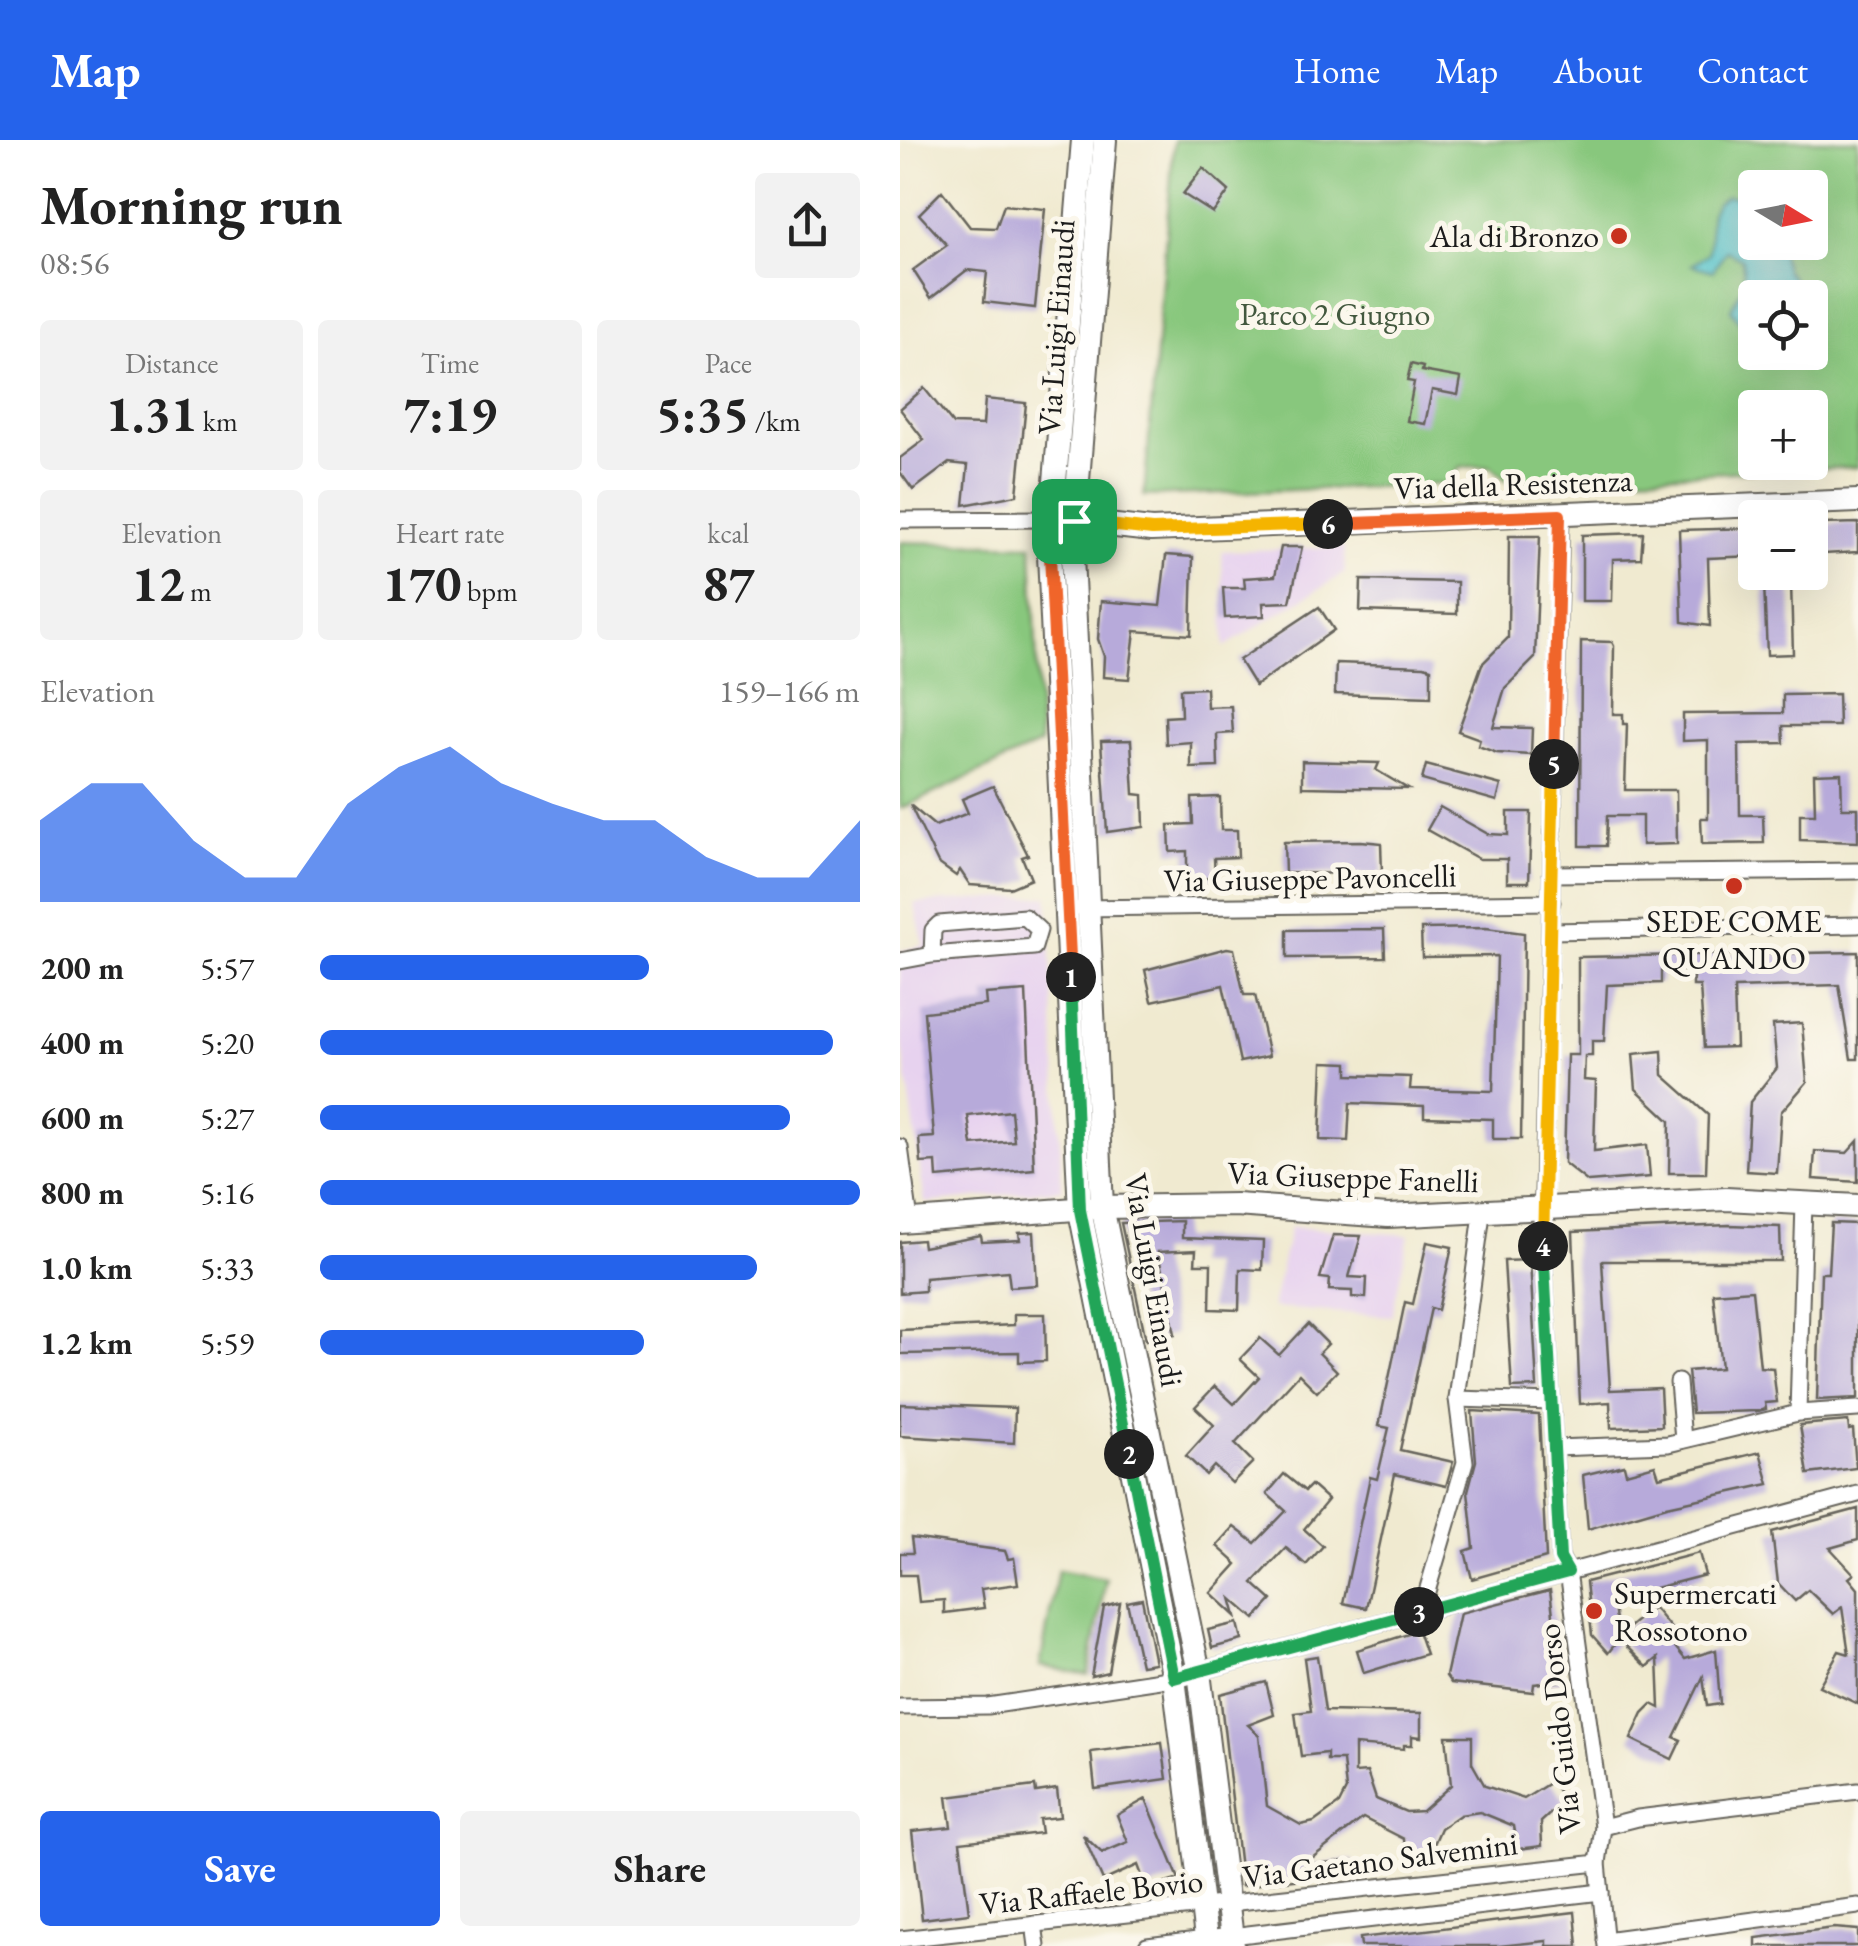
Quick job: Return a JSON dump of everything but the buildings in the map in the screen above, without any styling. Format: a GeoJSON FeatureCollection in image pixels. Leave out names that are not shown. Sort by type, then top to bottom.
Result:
{"type":"FeatureCollection","features":[{"type":"Feature","properties":{"kind":"main road","name":"Via Luigi Einaudi"},"geometry":{"type":"LineString","coordinates":[[1083,140],[1062,520],[1074,647],[1078,908],[1091,1209],[1174,1678],[1207,1943]]}},
{"type":"Feature","properties":{"kind":"main road","name":"Via Luigi Einaudi"},"geometry":{"type":"LineString","coordinates":[[1062,520],[1105,140]]}},
{"type":"Feature","properties":{"kind":"main road","name":"Via della Resistenza"},"geometry":{"type":"LineString","coordinates":[[1062,520],[1152,530],[1858,500]]}},
{"type":"Feature","properties":{"kind":"main road","name":"Via Giuseppe Fanelli"},"geometry":{"type":"LineString","coordinates":[[905,1222],[1236,1204],[1388,1216],[1726,1200],[1858,1206]]}},
{"type":"Feature","properties":{"kind":"main road","name":"Via Luigi Einaudi"},"geometry":{"type":"LineString","coordinates":[[1091,1209],[1199,1672],[1232,1941]]}},
{"type":"Feature","properties":{"kind":"street","name":"Via Guido Dorso"},"geometry":{"type":"LineString","coordinates":[[1560,515],[1545,1209],[1551,1402],[1560,1558],[1568,1572],[1603,1828],[1598,1863],[1605,1943]]}},
{"type":"Feature","properties":{"kind":"street"},"geometry":{"type":"LineString","coordinates":[[900,520],[1062,520]]}},
{"type":"Feature","properties":{"kind":"street"},"geometry":{"type":"LineString","coordinates":[[1552,874],[1858,871]]}},
{"type":"Feature","properties":{"kind":"street","name":"Via Giuseppe Pavoncelli"},"geometry":{"type":"LineString","coordinates":[[1078,908],[1552,902]]}},
{"type":"Feature","properties":{"kind":"street"},"geometry":{"type":"LineString","coordinates":[[900,962],[932,954],[1034,947],[1038,930],[1025,917],[939,924],[933,930],[932,954]]}},
{"type":"Feature","properties":{"kind":"street"},"geometry":{"type":"LineString","coordinates":[[1551,931],[1858,924]]}},
{"type":"Feature","properties":{"kind":"street"},"geometry":{"type":"LineString","coordinates":[[900,1148],[905,1222]]}},
{"type":"Feature","properties":{"kind":"street"},"geometry":{"type":"LineString","coordinates":[[1798,1413],[1804,1202]]}},
{"type":"Feature","properties":{"kind":"street"},"geometry":{"type":"LineString","coordinates":[[1421,1612],[1466,1462],[1457,1398],[1482,1214]]}},
{"type":"Feature","properties":{"kind":"street"},"geometry":{"type":"LineString","coordinates":[[1678,1382],[1684,1440]]}},
{"type":"Feature","properties":{"kind":"street"},"geometry":{"type":"LineString","coordinates":[[1457,1398],[1551,1402]]}},
{"type":"Feature","properties":{"kind":"street"},"geometry":{"type":"LineString","coordinates":[[1554,1448],[1684,1440],[1798,1413],[1858,1409]]}},
{"type":"Feature","properties":{"kind":"street"},"geometry":{"type":"LineString","coordinates":[[900,1707],[988,1706],[1174,1678],[1858,1494]]}},
{"type":"Feature","properties":{"kind":"street"},"geometry":{"type":"LineString","coordinates":[[1603,1828],[1638,1818],[1858,1791]]}},
{"type":"Feature","properties":{"kind":"street","name":"Via Gaetano Salvemini"},"geometry":{"type":"LineString","coordinates":[[1228,1906],[1598,1863]]}},
{"type":"Feature","properties":{"kind":"street","name":"Via Gaetano Salvemini"},"geometry":{"type":"LineString","coordinates":[[1232,1941],[1310,1926],[1601,1892]]}},
{"type":"Feature","properties":{"kind":"street","name":"Via Raffaele Bovio"},"geometry":{"type":"LineString","coordinates":[[900,1939],[1228,1906]]}},
{"type":"Feature","properties":{"kind":"street"},"geometry":{"type":"LineString","coordinates":[[1605,1943],[1858,1906]]}},
{"type":"Feature","properties":{"kind":"street"},"geometry":{"type":"LineString","coordinates":[[1034,1924],[1037,1946]]}},
{"type":"Feature","properties":{"kind":"street"},"geometry":{"type":"LineString","coordinates":[[1310,1926],[1312,1946]]}},
{"type":"Feature","properties":{"kind":"street","name":"Via Raffaele Bovio"},"geometry":{"type":"LineString","coordinates":[[1147,1946],[1232,1941]]}},
{"type":"Feature","properties":{"kind":"shaded area"},"geometry":{"type":"Polygon","coordinates":[[[1344,547],[1345,573],[1224,647],[1222,551],[1344,547]]]}},
{"type":"Feature","properties":{"kind":"shaded area"},"geometry":{"type":"Polygon","coordinates":[[[1048,896],[1062,1189],[925,1203],[900,1028],[900,951],[924,945],[914,903],[1048,896]]]}},
{"type":"Feature","properties":{"kind":"shaded area"},"geometry":{"type":"Polygon","coordinates":[[[1290,1227],[1409,1235],[1392,1316],[1272,1308],[1290,1227]]]}},
{"type":"Feature","properties":{"kind":"green space","name":"Parco 2 Giugno"},"geometry":{"type":"Polygon","coordinates":[[[1174,140],[1858,140],[1858,467],[1828,468],[1828,390],[1738,390],[1738,472],[1507,481],[1490,466],[1460,467],[1448,484],[1144,496],[1174,140]]]}},
{"type":"Feature","properties":{"kind":"green space"},"geometry":{"type":"Polygon","coordinates":[[[900,542],[1032,545],[1040,744],[900,809],[900,542]]]}},
{"type":"Feature","properties":{"kind":"green space"},"geometry":{"type":"Polygon","coordinates":[[[1058,1570],[1106,1579],[1088,1675],[1040,1666],[1058,1570]]]}},
{"type":"Feature","properties":{"kind":"water"},"geometry":{"type":"Polygon","coordinates":[[[1727,196],[1738,197],[1738,257],[1726,251],[1713,271],[1692,265],[1708,254],[1711,214],[1727,196]]]}},
{"type":"Feature","properties":{"kind":"water"},"geometry":{"type":"Polygon","coordinates":[[[1742,260],[1783,260],[1794,280],[1745,280],[1742,260]]]}},
{"type":"Feature","properties":{"kind":"water"},"geometry":{"type":"Polygon","coordinates":[[[1738,296],[1738,320],[1731,310],[1738,296]]]}},
{"type":"Feature","properties":{"kind":"place","name":"Ala di Bronzo"},"geometry":{"type":"Point","coordinates":[1619,236]}},
{"type":"Feature","properties":{"kind":"place","name":"SEDE COME QUANDO"},"geometry":{"type":"Point","coordinates":[1734,886]}},
{"type":"Feature","properties":{"kind":"place","name":"Supermercati Rossotono"},"geometry":{"type":"Point","coordinates":[1594,1611]}},
{"type":"Feature","properties":{"kind":"route"},"geometry":{"type":"LineString","coordinates":[[1560,515],[1542,1232],[1560,1558],[1568,1572],[1174,1678],[1080,1210],[1050,555],[1050,519],[1074,521],[1152,530],[1560,515]]}}]}
